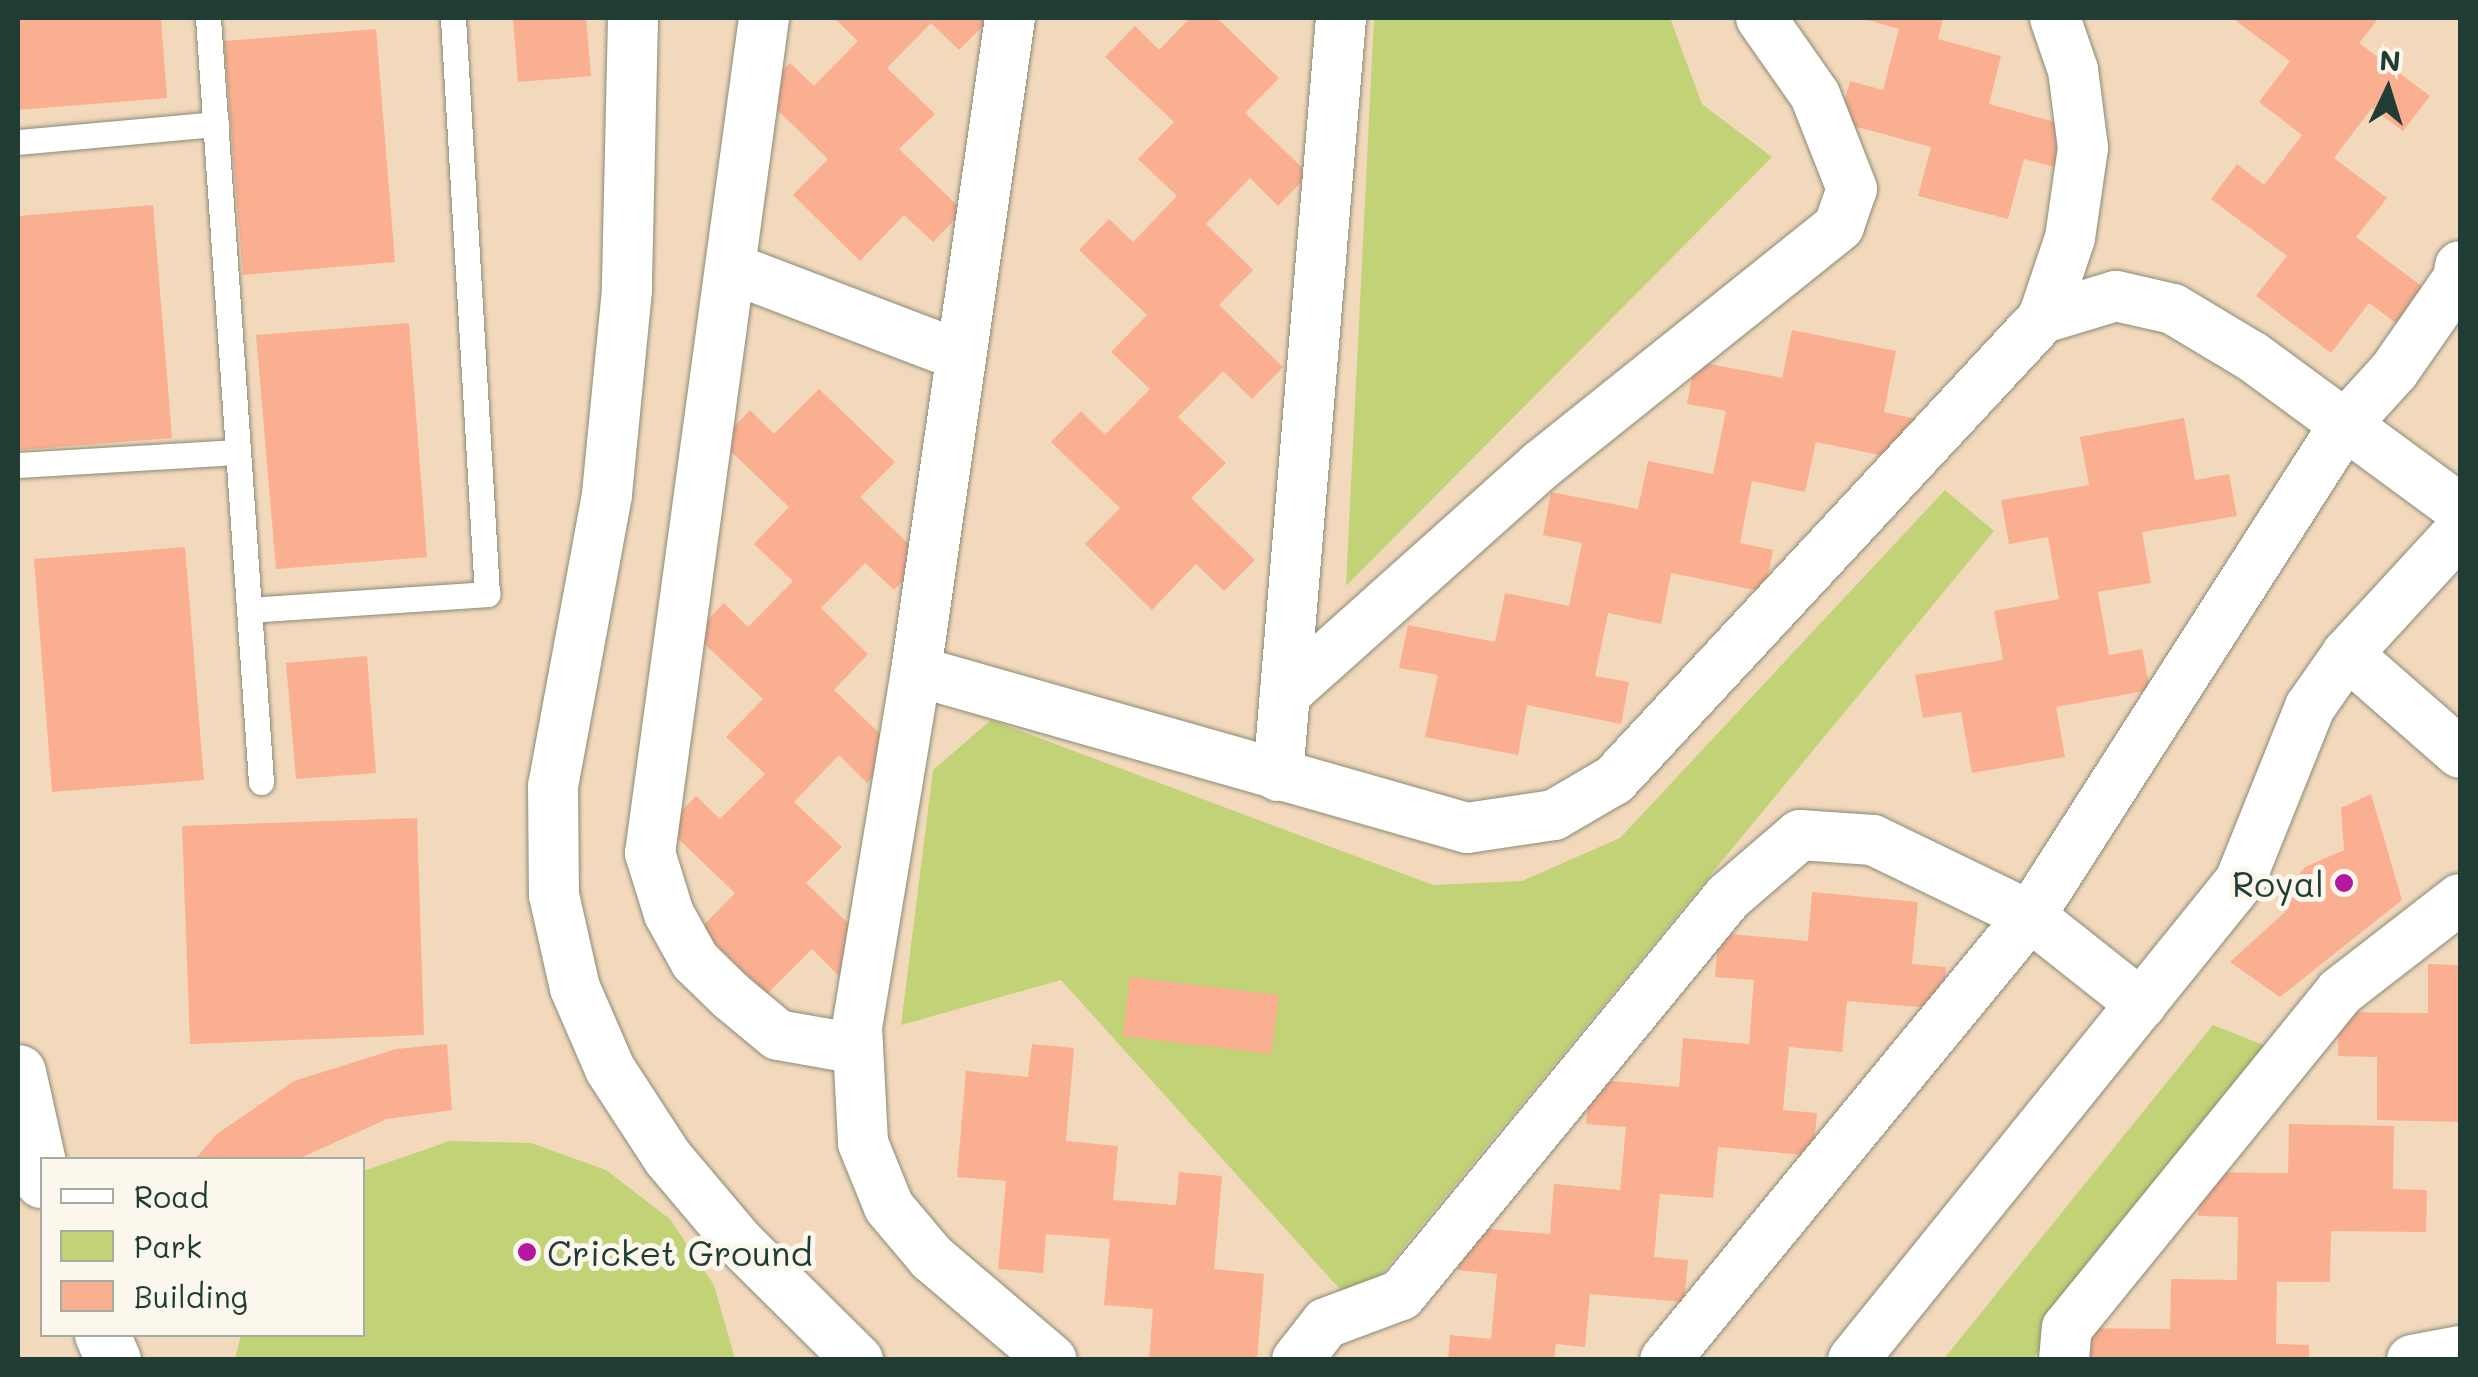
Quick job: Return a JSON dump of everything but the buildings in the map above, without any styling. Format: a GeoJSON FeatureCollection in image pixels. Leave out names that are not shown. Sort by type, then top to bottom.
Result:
{"type":"FeatureCollection","features":[{"type":"Feature","properties":{"kind":"street"},"geometry":{"type":"LineString","coordinates":[[632,18],[628,290],[607,495],[553,786],[554,895],[575,988],[610,1069],[668,1158],[739,1242],[858,1360]]}},
{"type":"Feature","properties":{"kind":"street"},"geometry":{"type":"LineString","coordinates":[[764,18],[650,852],[669,914],[695,961],[731,996],[778,1035],[857,1049]]}},
{"type":"Feature","properties":{"kind":"street"},"geometry":{"type":"LineString","coordinates":[[1010,18],[857,1049],[863,1143],[890,1207],[932,1258],[1052,1360]]}},
{"type":"Feature","properties":{"kind":"street"},"geometry":{"type":"LineString","coordinates":[[1278,776],[1341,18]]}},
{"type":"Feature","properties":{"kind":"street"},"geometry":{"type":"LineString","coordinates":[[1286,694],[1541,465],[1839,226],[1852,189],[1815,95],[1761,18]]}},
{"type":"Feature","properties":{"kind":"street"},"geometry":{"type":"LineString","coordinates":[[916,671],[1467,828],[1554,816],[1614,780],[2042,318],[2070,238],[2083,148],[2073,70],[2055,18]]}},
{"type":"Feature","properties":{"kind":"street"},"geometry":{"type":"LineString","coordinates":[[1665,1360],[2030,916],[2343,426],[2394,371],[2458,280],[2460,266]]}},
{"type":"Feature","properties":{"kind":"street"},"geometry":{"type":"LineString","coordinates":[[731,268],[962,356]]}},
{"type":"Feature","properties":{"kind":"street"},"geometry":{"type":"LineString","coordinates":[[2042,318],[2116,296],[2173,309],[2252,356],[2460,509]]}},
{"type":"Feature","properties":{"kind":"street"},"geometry":{"type":"LineString","coordinates":[[1853,1360],[2240,881],[2310,708],[2346,654],[2460,531]]}},
{"type":"Feature","properties":{"kind":"street"},"geometry":{"type":"LineString","coordinates":[[2346,654],[2460,754]]}},
{"type":"Feature","properties":{"kind":"street"},"geometry":{"type":"LineString","coordinates":[[1297,1360],[1326,1324],[1401,1295],[1728,897],[1800,835],[1872,840],[2030,916],[2141,1004]]}},
{"type":"Feature","properties":{"kind":"street"},"geometry":{"type":"LineString","coordinates":[[2064,1360],[2067,1328],[2340,992],[2460,899]]}},
{"type":"Feature","properties":{"kind":"street"},"geometry":{"type":"LineString","coordinates":[[18,1072],[40,1171]]}},
{"type":"Feature","properties":{"kind":"street"},"geometry":{"type":"LineString","coordinates":[[103,1337],[114,1360]]}},
{"type":"Feature","properties":{"kind":"street"},"geometry":{"type":"LineString","coordinates":[[2412,1360],[2460,1351]]}},
{"type":"Feature","properties":{"kind":"lane"},"geometry":{"type":"LineString","coordinates":[[208,18],[261,782]]}},
{"type":"Feature","properties":{"kind":"lane"},"geometry":{"type":"LineString","coordinates":[[249,610],[487,594],[453,18]]}},
{"type":"Feature","properties":{"kind":"lane"},"geometry":{"type":"LineString","coordinates":[[18,142],[216,124]]}},
{"type":"Feature","properties":{"kind":"lane"},"geometry":{"type":"LineString","coordinates":[[18,465],[238,452]]}},
{"type":"Feature","properties":{"kind":"green space"},"geometry":{"type":"Polygon","coordinates":[[[1374,18],[1670,18],[1702,104],[1772,157],[1346,586],[1374,18]]]}},
{"type":"Feature","properties":{"kind":"green space"},"geometry":{"type":"Polygon","coordinates":[[[1945,490],[1994,531],[1355,1306],[1061,980],[901,1025],[933,770],[991,720],[1433,885],[1522,881],[1620,838],[1945,490]]]}},
{"type":"Feature","properties":{"kind":"green space"},"geometry":{"type":"Polygon","coordinates":[[[2213,1025],[2288,1055],[2032,1359],[1943,1360],[2213,1025]]]}},
{"type":"Feature","properties":{"kind":"green space","name":"Cricket Ground"},"geometry":{"type":"Polygon","coordinates":[[[450,1141],[531,1143],[606,1170],[670,1219],[714,1285],[735,1359],[235,1359],[240,1337],[365,1337],[365,1170],[450,1141]]]}},
{"type":"Feature","properties":{"kind":"place","name":"Royal"},"geometry":{"type":"Point","coordinates":[2344,883]}},
{"type":"Feature","properties":{"kind":"place","name":"Cricket Ground"},"geometry":{"type":"Point","coordinates":[527,1252]}}]}
